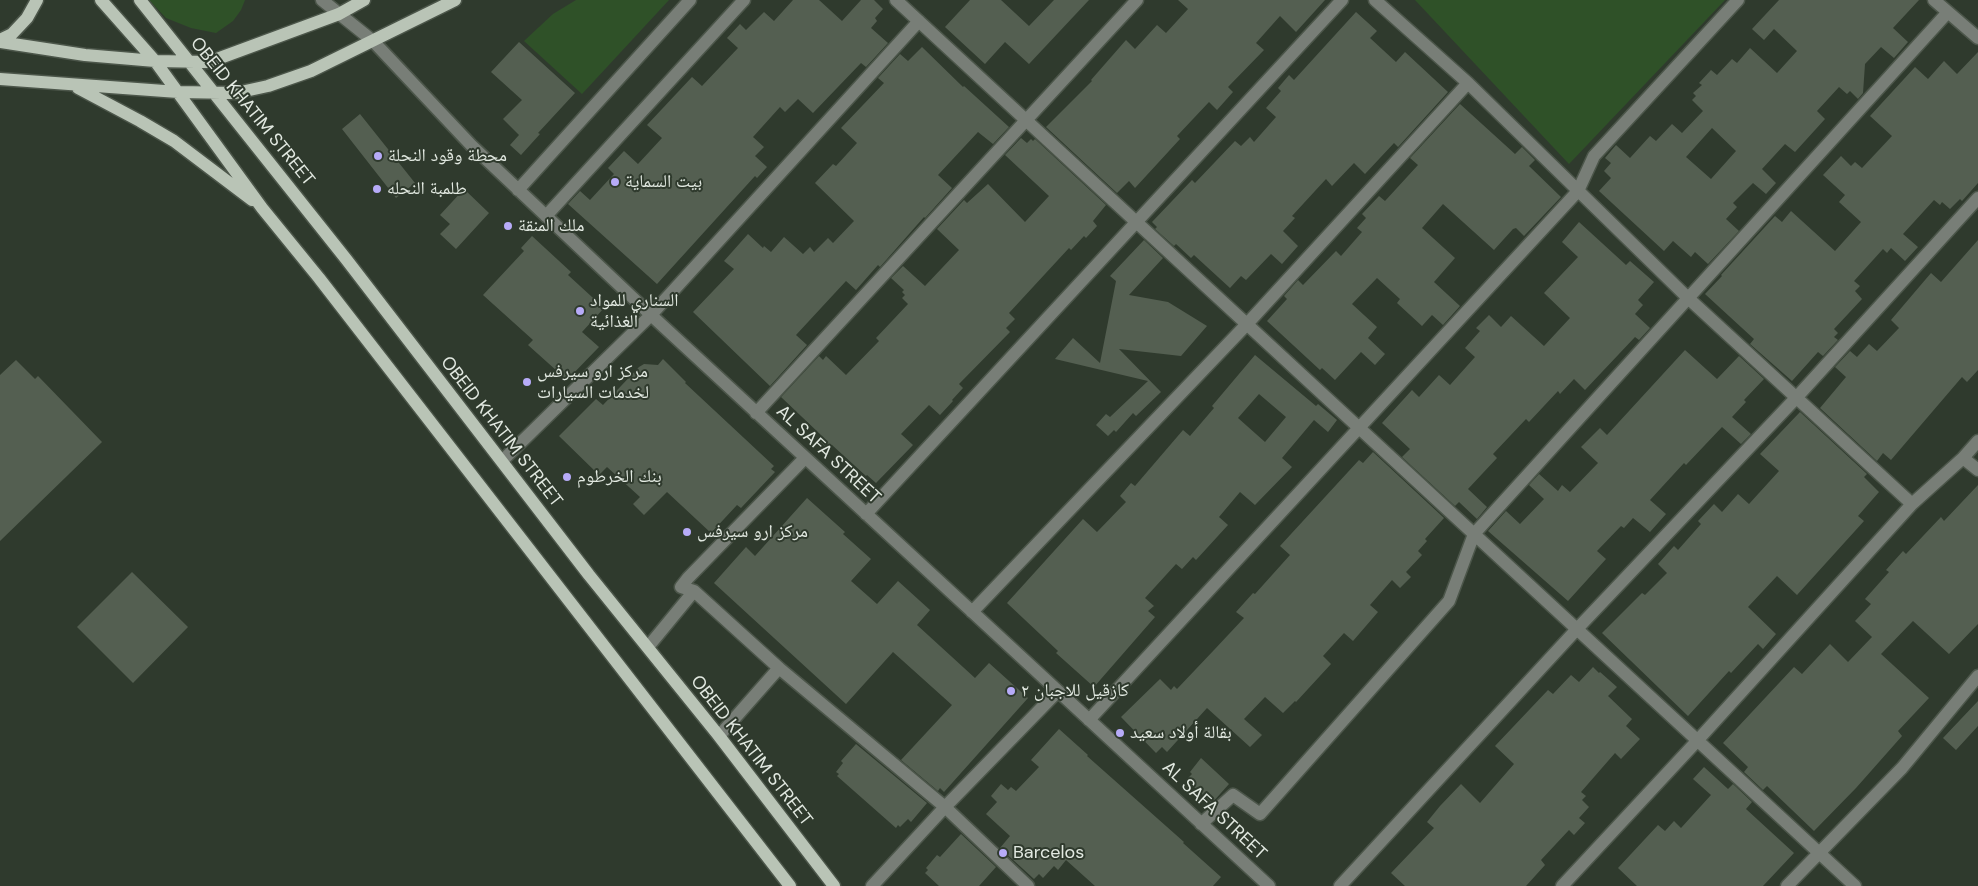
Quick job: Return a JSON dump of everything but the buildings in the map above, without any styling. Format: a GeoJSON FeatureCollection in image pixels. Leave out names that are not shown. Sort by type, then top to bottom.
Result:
{"type":"FeatureCollection","features":[{"type":"Feature","properties":{"kind":"main road"},"geometry":{"type":"LineString","coordinates":[[0,41],[12,34],[27,18],[37,0]]}},
{"type":"Feature","properties":{"kind":"main road"},"geometry":{"type":"LineString","coordinates":[[101,0],[155,61],[262,208],[325,285],[790,886]]}},
{"type":"Feature","properties":{"kind":"main road","name":"OBEID KHATIM STREET"},"geometry":{"type":"LineString","coordinates":[[140,0],[339,250],[834,886]]}},
{"type":"Feature","properties":{"kind":"main road"},"geometry":{"type":"LineString","coordinates":[[0,41],[63,53],[155,61],[209,62],[339,14],[364,0]]}},
{"type":"Feature","properties":{"kind":"main road"},"geometry":{"type":"LineString","coordinates":[[0,79],[178,92],[236,93],[268,86],[311,71],[455,0]]}},
{"type":"Feature","properties":{"kind":"main road"},"geometry":{"type":"LineString","coordinates":[[71,85],[174,141],[262,208]]}},
{"type":"Feature","properties":{"kind":"street","name":"AL SAFA STREET"},"geometry":{"type":"LineString","coordinates":[[322,0],[373,41],[471,145],[651,315],[1269,886]]}},
{"type":"Feature","properties":{"kind":"street"},"geometry":{"type":"LineString","coordinates":[[518,190],[690,0]]}},
{"type":"Feature","properties":{"kind":"street"},"geometry":{"type":"LineString","coordinates":[[546,216],[744,0]]}},
{"type":"Feature","properties":{"kind":"street"},"geometry":{"type":"LineString","coordinates":[[896,0],[1854,886]]}},
{"type":"Feature","properties":{"kind":"street"},"geometry":{"type":"LineString","coordinates":[[756,413],[1137,0]]}},
{"type":"Feature","properties":{"kind":"street"},"geometry":{"type":"LineString","coordinates":[[866,514],[1342,0]]}},
{"type":"Feature","properties":{"kind":"street"},"geometry":{"type":"LineString","coordinates":[[1375,0],[1468,82],[1688,298],[1912,504]]}},
{"type":"Feature","properties":{"kind":"street"},"geometry":{"type":"LineString","coordinates":[[1089,720],[1578,191],[1594,156],[1738,0]]}},
{"type":"Feature","properties":{"kind":"street"},"geometry":{"type":"LineString","coordinates":[[1934,0],[1978,38]]}},
{"type":"Feature","properties":{"kind":"street"},"geometry":{"type":"LineString","coordinates":[[1201,824],[1233,795],[1260,814],[1449,601],[1474,534],[1948,12]]}},
{"type":"Feature","properties":{"kind":"street"},"geometry":{"type":"LineString","coordinates":[[502,461],[651,315],[919,21]]}},
{"type":"Feature","properties":{"kind":"street"},"geometry":{"type":"LineString","coordinates":[[972,612],[1247,324],[1468,82]]}},
{"type":"Feature","properties":{"kind":"street"},"geometry":{"type":"LineString","coordinates":[[1340,886],[1577,629],[1796,398],[1978,198]]}},
{"type":"Feature","properties":{"kind":"street"},"geometry":{"type":"LineString","coordinates":[[1562,886],[1697,741],[1912,504],[1963,458],[1978,441]]}},
{"type":"Feature","properties":{"kind":"street"},"geometry":{"type":"LineString","coordinates":[[805,458],[708,556],[681,587],[694,591],[779,668],[945,807],[1028,886]]}},
{"type":"Feature","properties":{"kind":"street"},"geometry":{"type":"LineString","coordinates":[[1963,458],[1978,470]]}},
{"type":"Feature","properties":{"kind":"street"},"geometry":{"type":"LineString","coordinates":[[648,647],[694,591]]}},
{"type":"Feature","properties":{"kind":"street"},"geometry":{"type":"LineString","coordinates":[[719,736],[779,668]]}},
{"type":"Feature","properties":{"kind":"street"},"geometry":{"type":"LineString","coordinates":[[1787,886],[1902,768],[1975,684]]}},
{"type":"Feature","properties":{"kind":"street"},"geometry":{"type":"LineString","coordinates":[[872,886],[945,807],[1058,691]]}},
{"type":"Feature","properties":{"kind":"green space"},"geometry":{"type":"Polygon","coordinates":[[[149,0],[245,0],[233,21],[216,33],[191,28],[166,18],[149,0]]]}},
{"type":"Feature","properties":{"kind":"green space"},"geometry":{"type":"Polygon","coordinates":[[[576,0],[669,0],[582,94],[524,41],[553,14],[576,0]]]}},
{"type":"Feature","properties":{"kind":"green space"},"geometry":{"type":"Polygon","coordinates":[[[1415,0],[1725,0],[1569,164],[1415,0]]]}},
{"type":"Feature","properties":{"kind":"place","name":"محطة وقود النحلة"},"geometry":{"type":"Point","coordinates":[378,156]}},
{"type":"Feature","properties":{"kind":"place","name":"بيت السماية"},"geometry":{"type":"Point","coordinates":[615,182]}},
{"type":"Feature","properties":{"kind":"place","name":"طلمبة النحله"},"geometry":{"type":"Point","coordinates":[377,189]}},
{"type":"Feature","properties":{"kind":"place","name":"ملك المنقة"},"geometry":{"type":"Point","coordinates":[508,226]}},
{"type":"Feature","properties":{"kind":"place","name":"السناري للمواد الغذائية"},"geometry":{"type":"Point","coordinates":[580,311]}},
{"type":"Feature","properties":{"kind":"place","name":"مركز ارو سيرفس لخدمات السيارات"},"geometry":{"type":"Point","coordinates":[527,382]}},
{"type":"Feature","properties":{"kind":"place","name":"بنك الخرطوم"},"geometry":{"type":"Point","coordinates":[567,477]}},
{"type":"Feature","properties":{"kind":"place","name":"مركز ارو سيرفس"},"geometry":{"type":"Point","coordinates":[687,532]}},
{"type":"Feature","properties":{"kind":"place","name":"كازقيل للاجبان ٢"},"geometry":{"type":"Point","coordinates":[1011,691]}},
{"type":"Feature","properties":{"kind":"place","name":"بقالة أولاد سعيد"},"geometry":{"type":"Point","coordinates":[1120,733]}},
{"type":"Feature","properties":{"kind":"place","name":"Barcelos"},"geometry":{"type":"Point","coordinates":[1003,853]}}]}
